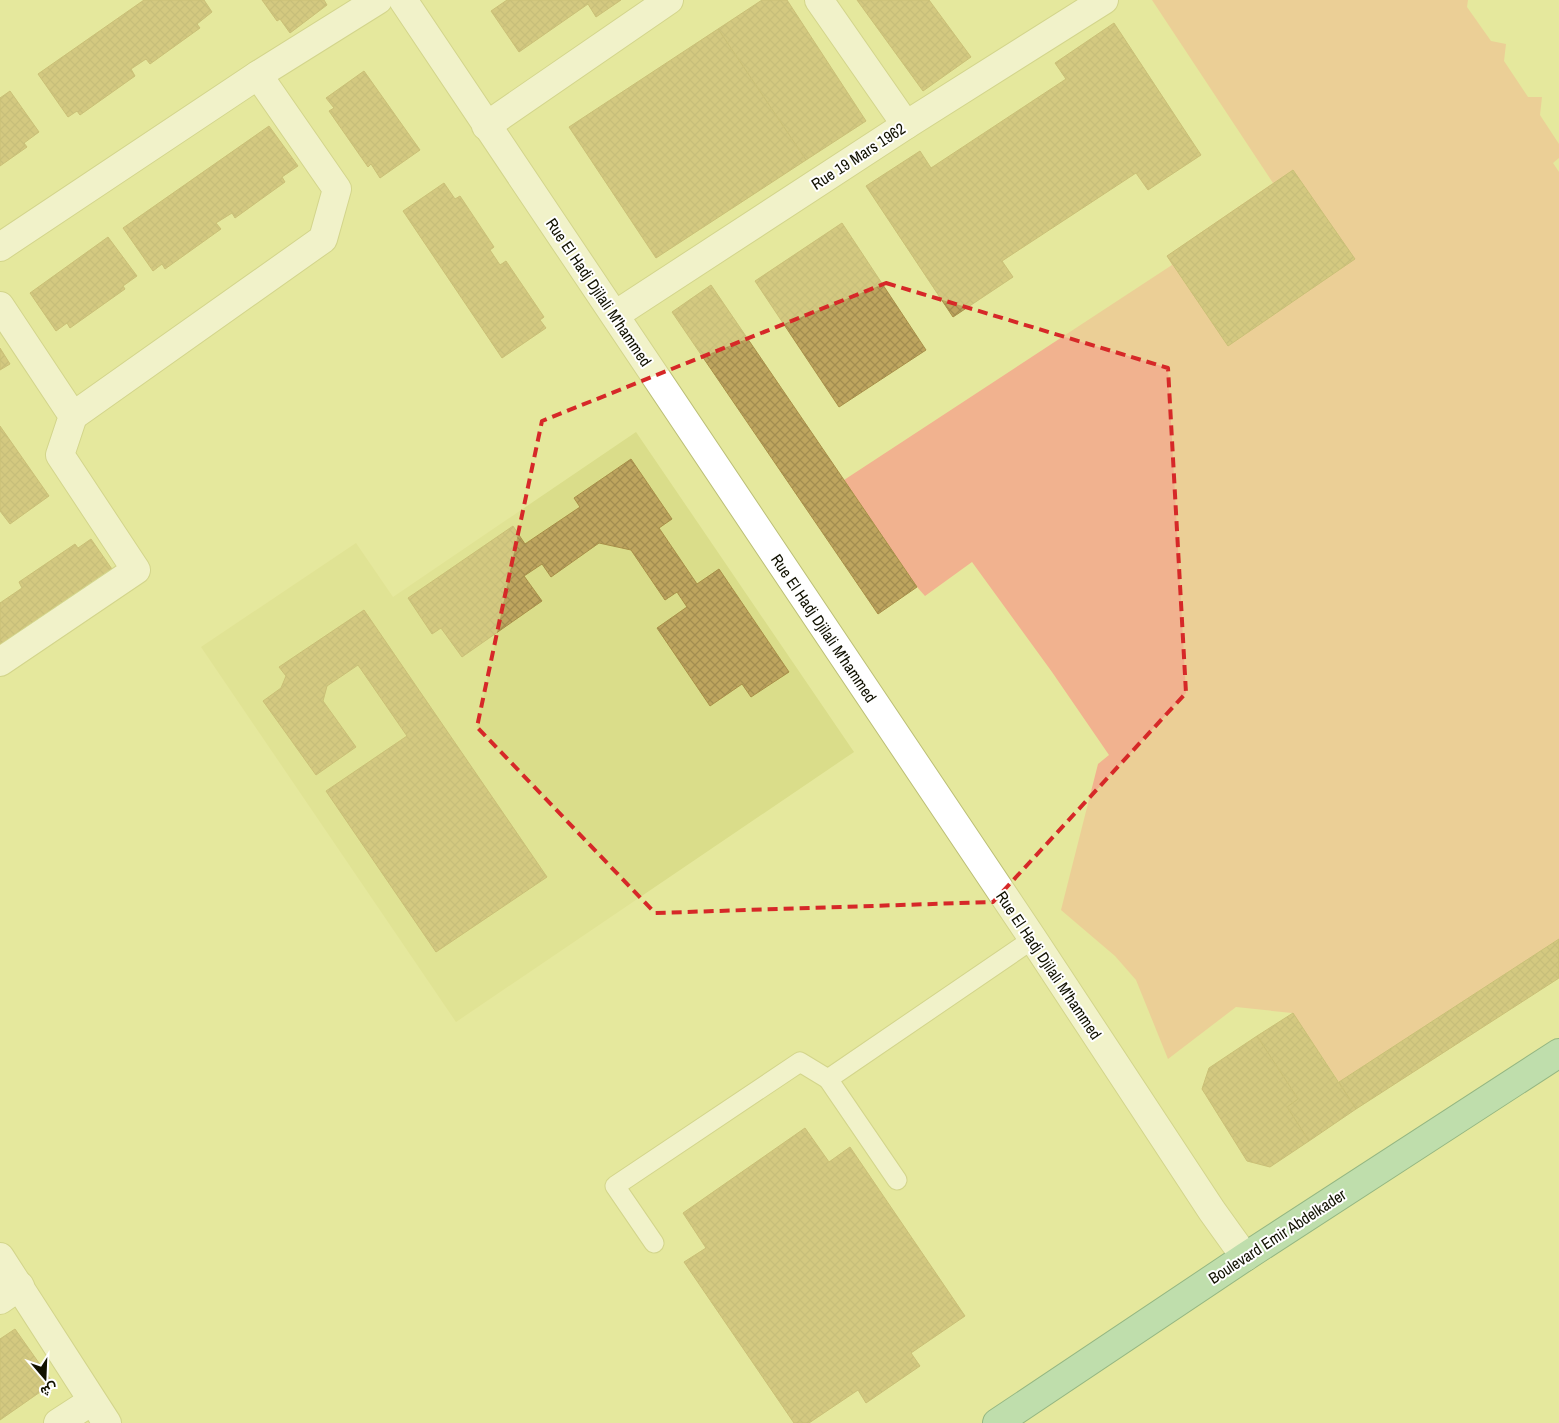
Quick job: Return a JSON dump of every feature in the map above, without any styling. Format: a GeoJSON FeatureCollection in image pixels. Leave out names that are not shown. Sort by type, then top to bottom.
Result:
{"type":"FeatureCollection","features":[{"type":"Feature","properties":{"kind":"main road","name":"Boulevard Emir Abdelkader"},"geometry":{"type":"LineString","coordinates":[[997,1423],[1245,1257],[1559,1053]]}},
{"type":"Feature","properties":{"kind":"street"},"geometry":{"type":"LineString","coordinates":[[0,247],[258,75],[378,0]]}},
{"type":"Feature","properties":{"kind":"street","name":"Rue El Hadj Djilali M'hammed"},"geometry":{"type":"LineString","coordinates":[[403,0],[1245,1257]]}},
{"type":"Feature","properties":{"kind":"street"},"geometry":{"type":"LineString","coordinates":[[486,126],[669,0]]}},
{"type":"Feature","properties":{"kind":"street"},"geometry":{"type":"LineString","coordinates":[[820,0],[906,125]]}},
{"type":"Feature","properties":{"kind":"street","name":"Rue 19 Mars 1962"},"geometry":{"type":"LineString","coordinates":[[615,315],[906,125],[1104,0]]}},
{"type":"Feature","properties":{"kind":"street"},"geometry":{"type":"LineString","coordinates":[[0,662],[136,570],[60,455],[73,416],[323,239],[337,189],[258,75]]}},
{"type":"Feature","properties":{"kind":"street"},"geometry":{"type":"LineString","coordinates":[[0,306],[73,416]]}},
{"type":"Feature","properties":{"kind":"street"},"geometry":{"type":"LineString","coordinates":[[0,1257],[10,1293],[100,1412],[58,1423]]}},
{"type":"Feature","properties":{"kind":"lane"},"geometry":{"type":"LineString","coordinates":[[828,1078],[1033,939]]}},
{"type":"Feature","properties":{"kind":"lane"},"geometry":{"type":"LineString","coordinates":[[654,1243],[615,1186],[800,1062],[828,1078],[897,1180]]}},
{"type":"Feature","properties":{"kind":"highlighted area"},"geometry":{"type":"Polygon","coordinates":[[[886,283],[1168,368],[1186,693],[993,902],[655,913],[477,727],[542,421],[886,283]]]}},
{"type":"Feature","properties":{"kind":"shaded area"},"geometry":{"type":"Polygon","coordinates":[[[1152,0],[1468,0],[1467,7],[1491,41],[1506,44],[1504,61],[1528,97],[1542,97],[1540,115],[1559,144],[1559,158],[1553,163],[1559,172],[1559,939],[1339,1082],[1292,1013],[1236,1007],[1168,1059],[1136,980],[1115,956],[1061,910],[1098,764],[1109,755],[1052,672],[972,562],[925,596],[844,480],[1172,265],[1167,256],[1273,183],[1152,0]]]}},
{"type":"Feature","properties":{"kind":"shaded area"},"geometry":{"type":"Polygon","coordinates":[[[636,432],[854,752],[456,1022],[201,647],[356,543],[393,597],[636,432]]]}},
{"type":"Feature","properties":{"kind":"building"},"geometry":{"type":"Polygon","coordinates":[[[144,0],[204,0],[212,12],[197,24],[200,28],[150,64],[146,59],[131,69],[135,76],[80,115],[77,111],[68,117],[38,74],[144,0]]]}},
{"type":"Feature","properties":{"kind":"building"},"geometry":{"type":"Polygon","coordinates":[[[262,0],[324,0],[327,5],[290,33],[280,19],[277,21],[262,0]]]}},
{"type":"Feature","properties":{"kind":"building"},"geometry":{"type":"Polygon","coordinates":[[[507,0],[621,0],[596,17],[588,4],[519,52],[491,11],[507,0]]]}},
{"type":"Feature","properties":{"kind":"building"},"geometry":{"type":"Polygon","coordinates":[[[762,0],[787,0],[866,121],[806,160],[718,29],[762,0]]]}},
{"type":"Feature","properties":{"kind":"building"},"geometry":{"type":"Polygon","coordinates":[[[857,0],[929,0],[971,57],[923,91],[857,0]]]}},
{"type":"Feature","properties":{"kind":"building"},"geometry":{"type":"Polygon","coordinates":[[[1114,23],[1201,155],[1148,190],[1136,173],[1002,261],[1013,277],[953,317],[866,186],[920,151],[931,168],[1066,79],[1055,63],[1114,23]]]}},
{"type":"Feature","properties":{"kind":"building"},"geometry":{"type":"Polygon","coordinates":[[[718,29],[806,160],[656,258],[569,127],[718,29]]]}},
{"type":"Feature","properties":{"kind":"building"},"geometry":{"type":"Polygon","coordinates":[[[364,71],[420,150],[380,178],[371,164],[368,167],[329,111],[334,108],[326,98],[364,71]]]}},
{"type":"Feature","properties":{"kind":"building"},"geometry":{"type":"Polygon","coordinates":[[[10,91],[39,132],[24,143],[27,147],[0,166],[0,98],[10,91]]]}},
{"type":"Feature","properties":{"kind":"building"},"geometry":{"type":"Polygon","coordinates":[[[269,126],[298,166],[282,177],[285,182],[235,218],[232,213],[216,223],[221,229],[165,269],[162,264],[153,271],[123,228],[269,126]]]}},
{"type":"Feature","properties":{"kind":"building"},"geometry":{"type":"Polygon","coordinates":[[[1293,170],[1355,259],[1228,346],[1167,256],[1293,170]]]}},
{"type":"Feature","properties":{"kind":"building"},"geometry":{"type":"Polygon","coordinates":[[[444,183],[455,199],[460,196],[494,247],[490,250],[500,265],[506,261],[544,317],[540,320],[546,328],[502,358],[403,211],[444,183]]]}},
{"type":"Feature","properties":{"kind":"building"},"geometry":{"type":"Polygon","coordinates":[[[842,223],[926,350],[839,407],[755,281],[842,223]]]}},
{"type":"Feature","properties":{"kind":"building"},"geometry":{"type":"Polygon","coordinates":[[[108,237],[137,276],[123,286],[125,289],[70,328],[67,323],[56,331],[30,293],[108,237]]]}},
{"type":"Feature","properties":{"kind":"building"},"geometry":{"type":"Polygon","coordinates":[[[711,285],[917,587],[878,614],[672,312],[711,285]]]}},
{"type":"Feature","properties":{"kind":"building"},"geometry":{"type":"Polygon","coordinates":[[[0,348],[10,364],[0,370],[0,348]]]}},
{"type":"Feature","properties":{"kind":"building"},"geometry":{"type":"Polygon","coordinates":[[[0,426],[49,496],[10,524],[0,511],[0,426]]]}},
{"type":"Feature","properties":{"kind":"building"},"geometry":{"type":"Polygon","coordinates":[[[631,459],[672,519],[659,528],[697,584],[719,569],[789,672],[751,697],[742,684],[710,706],[657,628],[687,607],[677,592],[665,600],[631,550],[599,543],[551,577],[542,564],[524,576],[542,601],[462,657],[441,628],[432,634],[408,598],[513,526],[525,544],[580,507],[574,498],[631,459]]]}},
{"type":"Feature","properties":{"kind":"building"},"geometry":{"type":"Polygon","coordinates":[[[91,539],[114,572],[0,651],[0,603],[22,588],[19,582],[75,544],[78,548],[91,539]]]}},
{"type":"Feature","properties":{"kind":"building"},"geometry":{"type":"Polygon","coordinates":[[[364,610],[547,877],[436,952],[326,791],[407,736],[358,665],[327,686],[323,701],[356,747],[316,775],[263,701],[281,688],[286,676],[279,667],[364,610]]]}},
{"type":"Feature","properties":{"kind":"building"},"geometry":{"type":"Polygon","coordinates":[[[1559,939],[1559,978],[1356,1109],[1339,1082],[1559,939]]]}},
{"type":"Feature","properties":{"kind":"building"},"geometry":{"type":"Polygon","coordinates":[[[1293,1013],[1356,1109],[1309,1141],[1287,1107],[1298,1099],[1257,1036],[1293,1013]]]}},
{"type":"Feature","properties":{"kind":"building"},"geometry":{"type":"Polygon","coordinates":[[[1257,1036],[1298,1099],[1287,1107],[1309,1141],[1270,1167],[1247,1161],[1202,1089],[1209,1068],[1257,1036]]]}},
{"type":"Feature","properties":{"kind":"building"},"geometry":{"type":"Polygon","coordinates":[[[805,1128],[829,1162],[850,1147],[965,1316],[911,1353],[920,1366],[866,1403],[858,1390],[809,1423],[794,1423],[684,1262],[706,1248],[683,1213],[805,1128]]]}},
{"type":"Feature","properties":{"kind":"building"},"geometry":{"type":"Polygon","coordinates":[[[15,1329],[53,1383],[0,1420],[0,1339],[15,1329]]]}}]}
